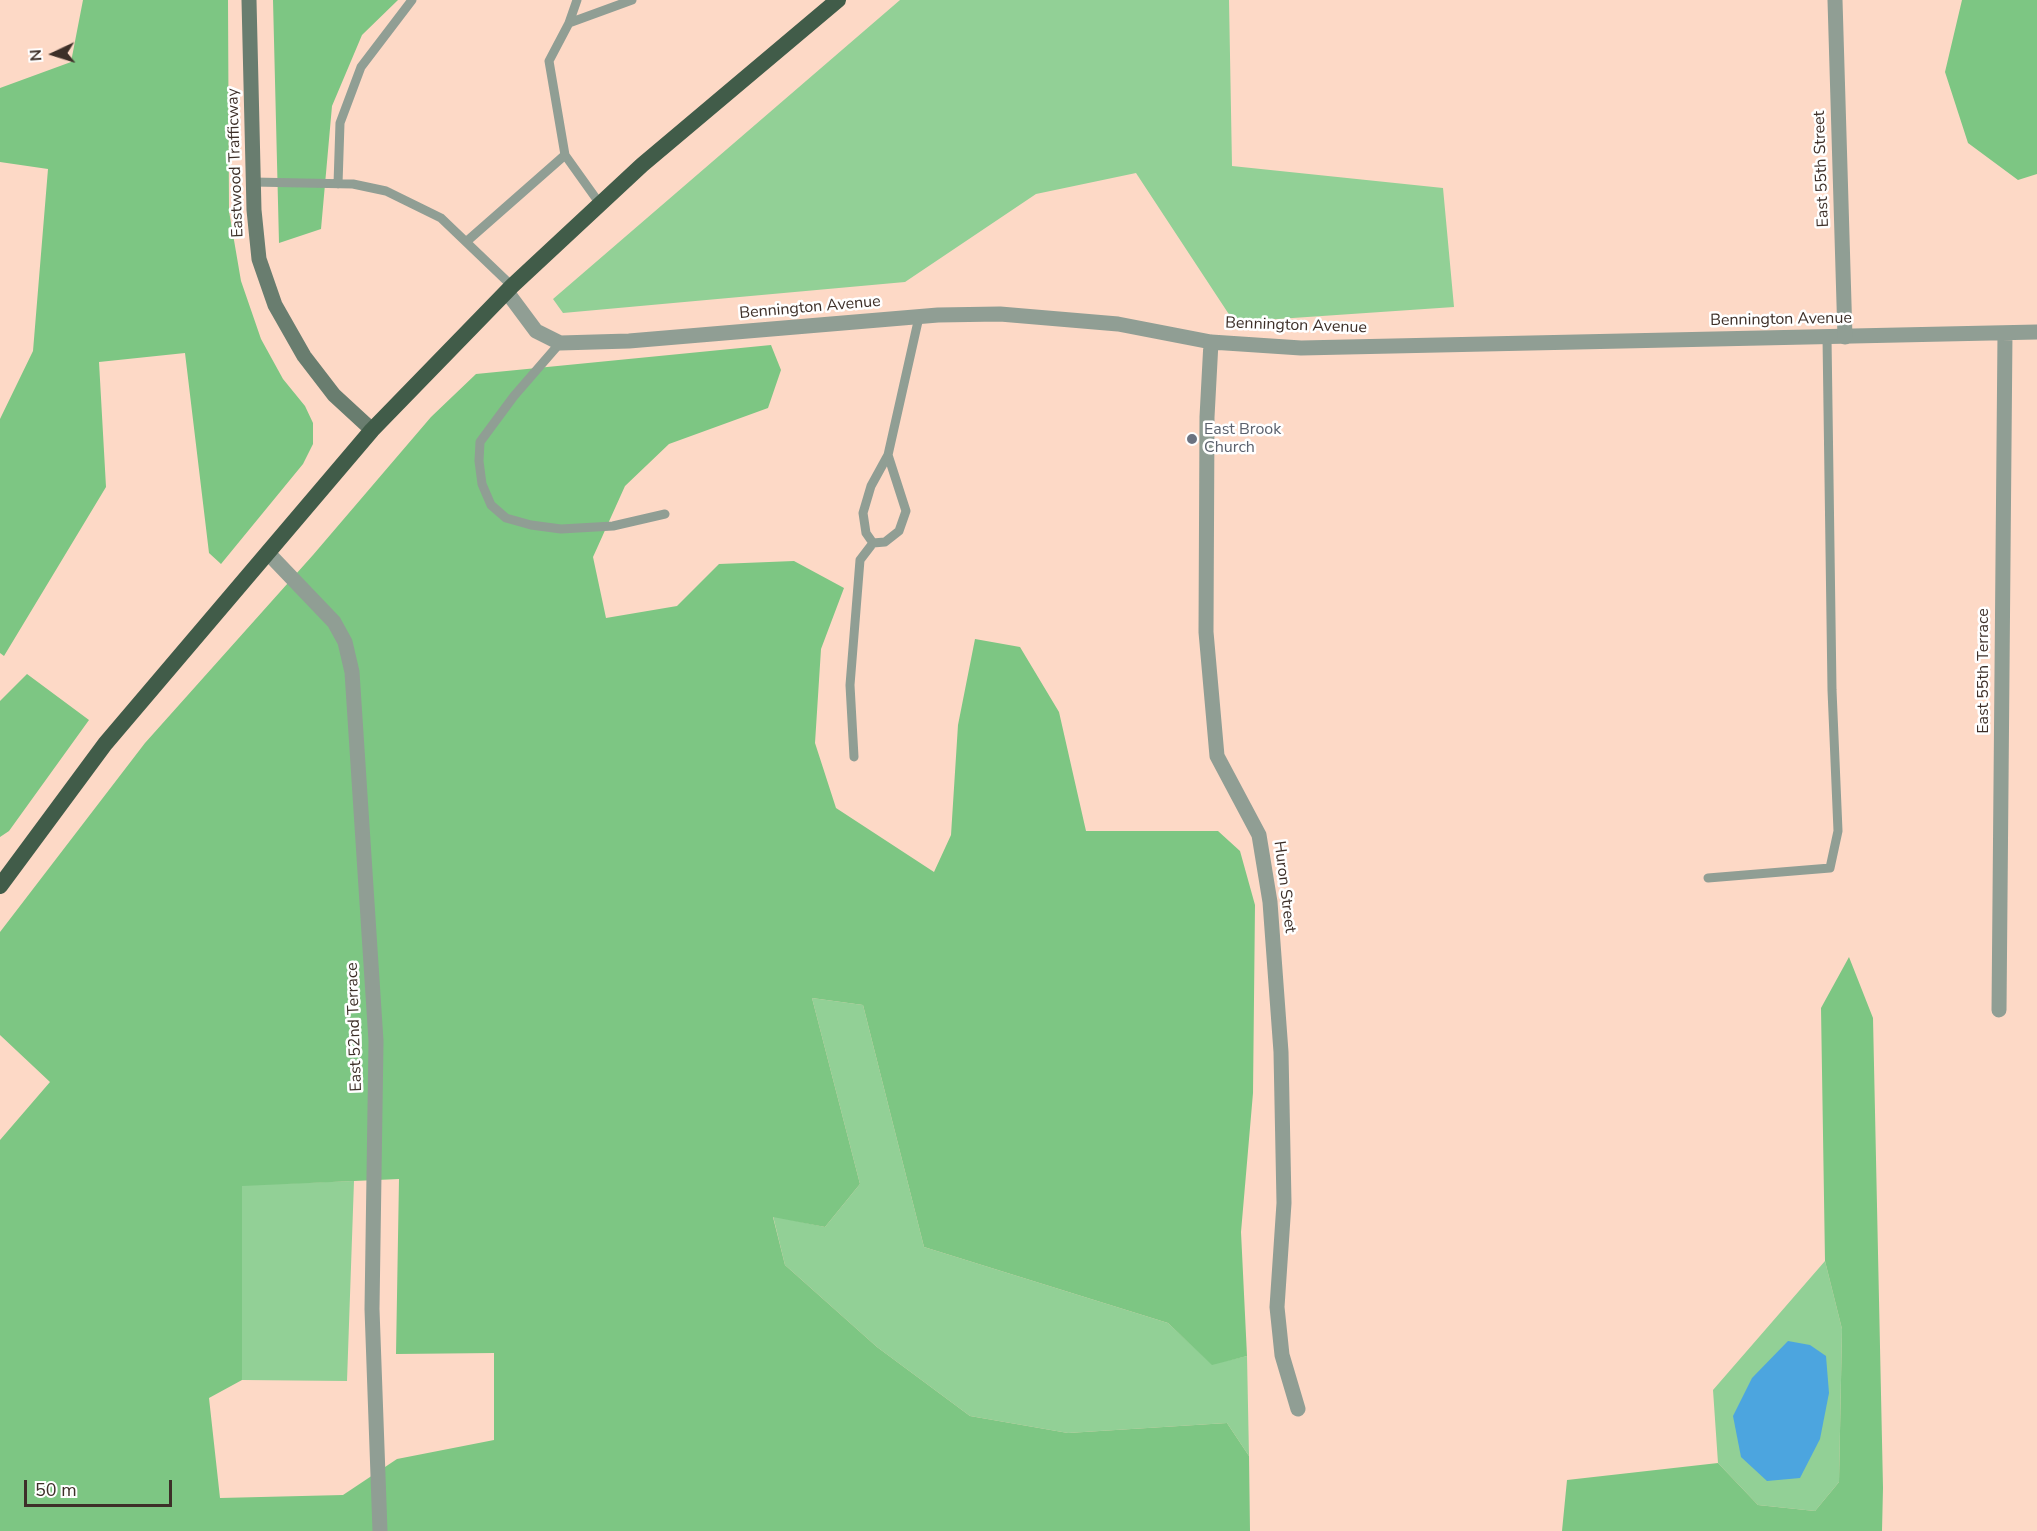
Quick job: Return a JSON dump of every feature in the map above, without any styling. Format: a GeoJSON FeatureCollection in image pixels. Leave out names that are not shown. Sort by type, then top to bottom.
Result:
{"type":"FeatureCollection","features":[{"type":"Feature","properties":{"kind":"highway"},"geometry":{"type":"LineString","coordinates":[[1,882],[105,744],[372,430],[510,289],[642,165],[838,0]]}},
{"type":"Feature","properties":{"kind":"main road","name":"Eastwood Trafficway"},"geometry":{"type":"LineString","coordinates":[[249,0],[253,182],[259,259],[275,305],[304,356],[334,395],[372,430]]}},
{"type":"Feature","properties":{"kind":"street","name":"East 55th Street"},"geometry":{"type":"LineString","coordinates":[[1835,0],[1845,337]]}},
{"type":"Feature","properties":{"kind":"street"},"geometry":{"type":"LineString","coordinates":[[510,289],[536,331],[560,343]]}},
{"type":"Feature","properties":{"kind":"street","name":"Bennington Avenue"},"geometry":{"type":"LineString","coordinates":[[560,343],[629,340],[919,317],[1000,314],[1106,323],[1211,342],[1301,348],[2037,332]]}},
{"type":"Feature","properties":{"kind":"street","name":"East 55th Terrace"},"geometry":{"type":"LineString","coordinates":[[1999,1010],[2005,333]]}},
{"type":"Feature","properties":{"kind":"street","name":"Huron Street"},"geometry":{"type":"LineString","coordinates":[[1211,342],[1207,417],[1206,632],[1217,756],[1259,835],[1270,902],[1281,1052],[1284,1191],[1277,1307],[1282,1355],[1298,1409]]}},
{"type":"Feature","properties":{"kind":"street","name":"East 52nd Terrace"},"geometry":{"type":"LineString","coordinates":[[268,553],[334,622],[345,642],[352,672],[376,1041],[372,1309],[380,1531]]}},
{"type":"Feature","properties":{"kind":"lane"},"geometry":{"type":"LineString","coordinates":[[338,184],[340,123],[361,67],[412,0]]}},
{"type":"Feature","properties":{"kind":"lane"},"geometry":{"type":"LineString","coordinates":[[577,0],[569,24],[549,61],[565,155],[600,204]]}},
{"type":"Feature","properties":{"kind":"lane"},"geometry":{"type":"LineString","coordinates":[[569,24],[632,0]]}},
{"type":"Feature","properties":{"kind":"lane"},"geometry":{"type":"LineString","coordinates":[[466,242],[565,155]]}},
{"type":"Feature","properties":{"kind":"lane"},"geometry":{"type":"LineString","coordinates":[[253,182],[354,184],[386,191],[441,219],[510,289]]}},
{"type":"Feature","properties":{"kind":"lane"},"geometry":{"type":"LineString","coordinates":[[873,543],[866,533],[863,513],[870,486],[888,455],[919,317]]}},
{"type":"Feature","properties":{"kind":"lane"},"geometry":{"type":"LineString","coordinates":[[1708,878],[1830,868],[1838,831],[1832,690],[1827,338]]}},
{"type":"Feature","properties":{"kind":"lane"},"geometry":{"type":"LineString","coordinates":[[560,343],[514,396],[480,442],[479,461],[482,484],[491,505],[506,518],[531,525],[561,529],[613,526],[665,514]]}},
{"type":"Feature","properties":{"kind":"lane"},"geometry":{"type":"LineString","coordinates":[[854,757],[850,685],[860,560],[873,543],[885,542],[899,531],[906,511],[888,455]]}},
{"type":"Feature","properties":{"kind":"green space"},"geometry":{"type":"Polygon","coordinates":[[[83,0],[228,0],[229,211],[241,281],[261,339],[283,379],[305,406],[313,423],[313,444],[303,464],[221,564],[209,553],[185,353],[99,362],[106,487],[4,656],[0,653],[0,419],[33,351],[48,169],[0,162],[0,88],[71,62],[83,0]]]}},
{"type":"Feature","properties":{"kind":"green space"},"geometry":{"type":"Polygon","coordinates":[[[273,0],[398,0],[362,35],[332,106],[321,229],[279,243],[273,0]]]}},
{"type":"Feature","properties":{"kind":"green space"},"geometry":{"type":"Polygon","coordinates":[[[900,0],[1229,0],[1232,166],[1443,188],[1454,307],[1234,322],[1136,173],[1036,194],[905,282],[563,313],[553,299],[900,0]]]}},
{"type":"Feature","properties":{"kind":"green space"},"geometry":{"type":"Polygon","coordinates":[[[1962,0],[2037,0],[2037,174],[2018,180],[1968,143],[1945,72],[1962,0]]]}},
{"type":"Feature","properties":{"kind":"green space"},"geometry":{"type":"Polygon","coordinates":[[[771,345],[781,370],[768,408],[669,444],[625,486],[593,557],[606,618],[677,606],[719,564],[794,561],[844,588],[821,649],[815,743],[836,808],[934,872],[951,835],[958,725],[975,639],[1020,647],[1059,712],[1086,831],[1218,831],[1240,851],[1255,905],[1253,1093],[1241,1232],[1247,1356],[1212,1365],[1168,1323],[924,1247],[863,1005],[812,998],[860,1184],[825,1227],[773,1217],[785,1265],[877,1347],[970,1416],[1068,1433],[1227,1423],[1249,1456],[1250,1531],[0,1531],[0,1140],[50,1082],[0,1035],[0,932],[145,743],[313,555],[431,417],[476,374],[771,345]],[[399,1179],[242,1186],[242,1380],[209,1398],[220,1498],[343,1495],[397,1459],[494,1440],[494,1353],[396,1354],[399,1179]]]}},
{"type":"Feature","properties":{"kind":"green space"},"geometry":{"type":"Polygon","coordinates":[[[27,674],[89,720],[9,831],[0,837],[0,701],[27,674]]]}},
{"type":"Feature","properties":{"kind":"green space"},"geometry":{"type":"Polygon","coordinates":[[[1849,957],[1873,1018],[1882,1531],[1562,1531],[1567,1480],[1718,1463],[1758,1505],[1815,1511],[1839,1482],[1842,1329],[1825,1261],[1821,1008],[1849,957]]]}},
{"type":"Feature","properties":{"kind":"green space"},"geometry":{"type":"Polygon","coordinates":[[[812,998],[863,1005],[924,1247],[1168,1323],[1212,1364],[1247,1356],[1249,1456],[1227,1423],[1068,1433],[970,1416],[877,1347],[785,1265],[773,1216],[825,1227],[860,1184],[812,998]]]}},
{"type":"Feature","properties":{"kind":"green space"},"geometry":{"type":"Polygon","coordinates":[[[354,1181],[347,1381],[242,1380],[242,1185],[354,1181]]]}},
{"type":"Feature","properties":{"kind":"green space"},"geometry":{"type":"Polygon","coordinates":[[[1825,1261],[1842,1329],[1839,1482],[1815,1511],[1758,1505],[1718,1463],[1713,1390],[1825,1261]]]}},
{"type":"Feature","properties":{"kind":"water"},"geometry":{"type":"Polygon","coordinates":[[[1788,1341],[1810,1345],[1826,1356],[1829,1393],[1820,1439],[1800,1478],[1767,1481],[1741,1457],[1733,1416],[1752,1378],[1788,1341]]]}},
{"type":"Feature","properties":{"kind":"place","name":"East Brook Church"},"geometry":{"type":"Point","coordinates":[1192,439]}}]}
